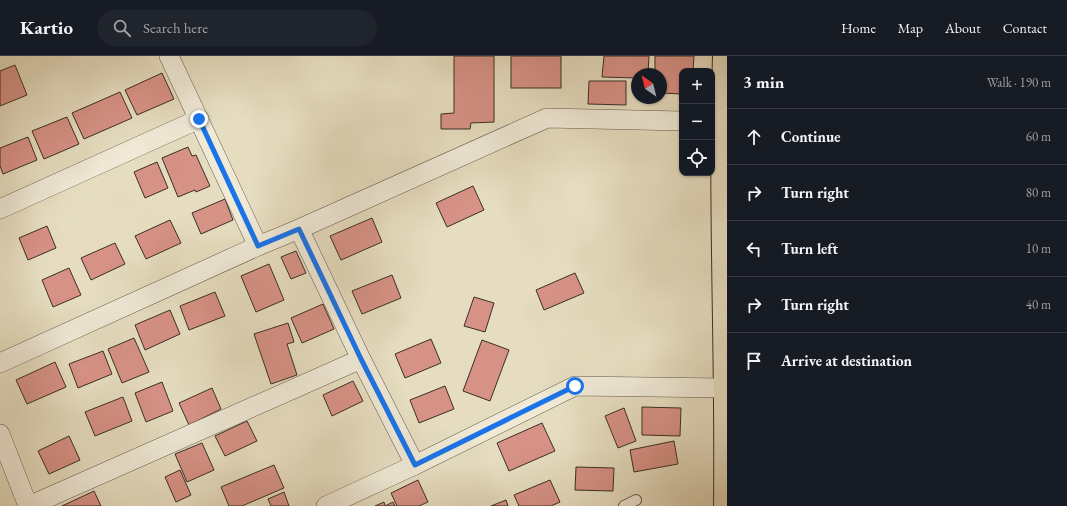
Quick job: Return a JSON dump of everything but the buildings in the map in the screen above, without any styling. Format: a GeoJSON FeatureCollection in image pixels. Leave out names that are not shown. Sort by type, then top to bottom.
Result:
{"type":"FeatureCollection","features":[{"type":"Feature","properties":{"kind":"main road"},"geometry":{"type":"LineString","coordinates":[[724,56],[717,122],[724,179],[726,308],[724,388],[726,464],[725,506]]}},
{"type":"Feature","properties":{"kind":"street"},"geometry":{"type":"LineString","coordinates":[[169,56],[258,246]]}},
{"type":"Feature","properties":{"kind":"street"},"geometry":{"type":"LineString","coordinates":[[0,363],[258,246],[548,118],[679,121]]}},
{"type":"Feature","properties":{"kind":"street"},"geometry":{"type":"LineString","coordinates":[[0,209],[199,119]]}},
{"type":"Feature","properties":{"kind":"street"},"geometry":{"type":"LineString","coordinates":[[299,229],[361,359],[415,465]]}},
{"type":"Feature","properties":{"kind":"street"},"geometry":{"type":"LineString","coordinates":[[0,434],[29,506],[361,359]]}},
{"type":"Feature","properties":{"kind":"street"},"geometry":{"type":"LineString","coordinates":[[326,506],[415,465],[575,386],[724,388]]}},
{"type":"Feature","properties":{"kind":"lane"},"geometry":{"type":"LineString","coordinates":[[624,506],[636,500]]}},
{"type":"Feature","properties":{"kind":"route"},"geometry":{"type":"LineString","coordinates":[[199,119],[258,246],[299,229],[361,359],[415,465],[575,386]]}}]}
